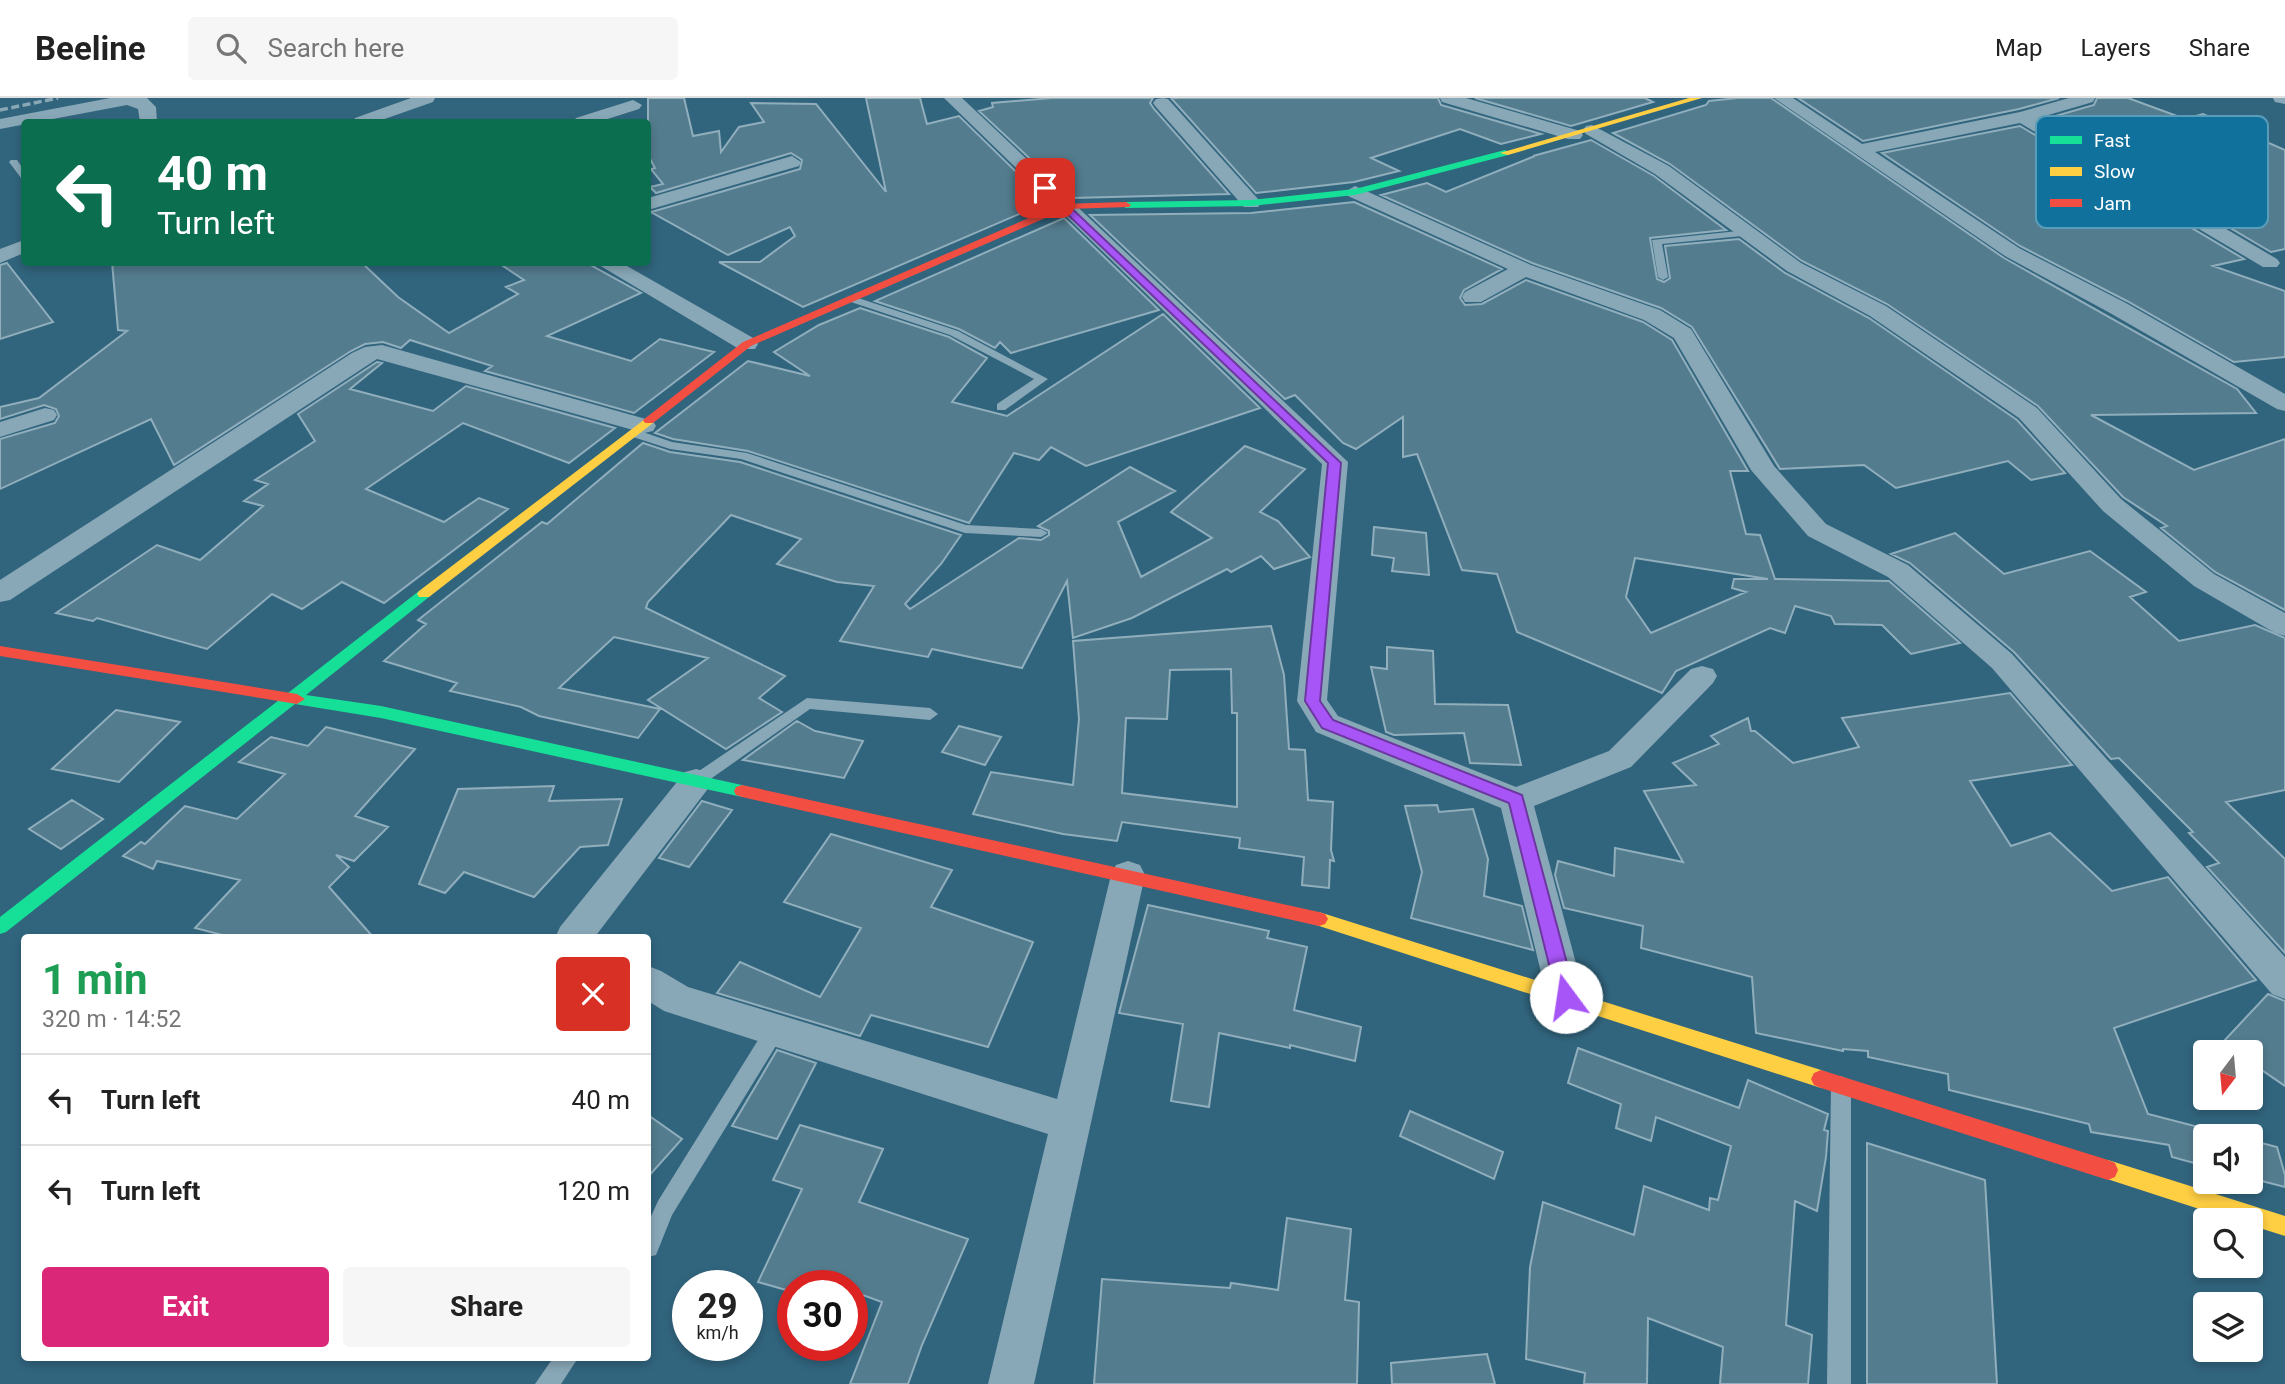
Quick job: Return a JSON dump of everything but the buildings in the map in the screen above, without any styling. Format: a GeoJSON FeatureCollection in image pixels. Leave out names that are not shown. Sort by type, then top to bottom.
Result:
{"type":"FeatureCollection","features":[{"type":"Feature","properties":{"kind":"street"},"geometry":{"type":"LineString","coordinates":[[369,119],[427,98]]}},
{"type":"Feature","properties":{"kind":"street"},"geometry":{"type":"LineString","coordinates":[[952,98],[1335,463],[1312,701],[1327,724],[1516,800],[1620,759],[1702,677]]}},
{"type":"Feature","properties":{"kind":"street"},"geometry":{"type":"LineString","coordinates":[[1448,98],[1583,133],[1662,170],[1794,268],[1878,311],[2028,413],[2112,505],[2204,580],[2285,626]]}},
{"type":"Feature","properties":{"kind":"street"},"geometry":{"type":"LineString","coordinates":[[0,927],[291,697],[747,344],[1063,206],[1251,203],[1355,192],[1583,133],[1698,98]]}},
{"type":"Feature","properties":{"kind":"street"},"geometry":{"type":"LineString","coordinates":[[1782,98],[2012,252],[2118,308],[2285,404]]}},
{"type":"Feature","properties":{"kind":"street"},"geometry":{"type":"LineString","coordinates":[[1857,150],[2023,117],[2087,98]]}},
{"type":"Feature","properties":{"kind":"street"},"geometry":{"type":"LineString","coordinates":[[26,119],[127,100],[139,101],[148,107],[148,119]]}},
{"type":"Feature","properties":{"kind":"street"},"geometry":{"type":"LineString","coordinates":[[1163,103],[1251,203]]}},
{"type":"Feature","properties":{"kind":"street"},"geometry":{"type":"LineString","coordinates":[[591,119],[632,105]]}},
{"type":"Feature","properties":{"kind":"street"},"geometry":{"type":"LineString","coordinates":[[2023,117],[2036,125]]}},
{"type":"Feature","properties":{"kind":"street"},"geometry":{"type":"LineString","coordinates":[[0,124],[21,120]]}},
{"type":"Feature","properties":{"kind":"street"},"geometry":{"type":"LineString","coordinates":[[651,203],[792,162]]}},
{"type":"Feature","properties":{"kind":"street"},"geometry":{"type":"LineString","coordinates":[[1355,192],[1524,269],[1652,315],[1683,334],[1764,470],[1817,530],[1898,571],[2002,661],[2285,983]]}},
{"type":"Feature","properties":{"kind":"street"},"geometry":{"type":"LineString","coordinates":[[2212,228],[2270,262]]}},
{"type":"Feature","properties":{"kind":"street"},"geometry":{"type":"LineString","coordinates":[[0,257],[21,247]]}},
{"type":"Feature","properties":{"kind":"street"},"geometry":{"type":"LineString","coordinates":[[611,266],[747,344]]}},
{"type":"Feature","properties":{"kind":"street"},"geometry":{"type":"LineString","coordinates":[[1473,298],[1524,269]]}},
{"type":"Feature","properties":{"kind":"street"},"geometry":{"type":"LineString","coordinates":[[0,593],[373,352],[382,352],[639,430]]}},
{"type":"Feature","properties":{"kind":"street"},"geometry":{"type":"LineString","coordinates":[[0,430],[45,415]]}},
{"type":"Feature","properties":{"kind":"street"},"geometry":{"type":"LineString","coordinates":[[0,652],[381,712],[1300,913],[2285,1226]]}},
{"type":"Feature","properties":{"kind":"street"},"geometry":{"type":"LineString","coordinates":[[575,934],[696,781]]}},
{"type":"Feature","properties":{"kind":"street"},"geometry":{"type":"LineString","coordinates":[[1516,800],[1566,997]]}},
{"type":"Feature","properties":{"kind":"street"},"geometry":{"type":"LineString","coordinates":[[1011,1384],[1128,875]]}},
{"type":"Feature","properties":{"kind":"street"},"geometry":{"type":"LineString","coordinates":[[651,984],[677,1000],[1072,1122]]}},
{"type":"Feature","properties":{"kind":"lane"},"geometry":{"type":"LineString","coordinates":[[14,162],[21,172]]}},
{"type":"Feature","properties":{"kind":"lane"},"geometry":{"type":"LineString","coordinates":[[1663,277],[1656,243],[1748,233]]}},
{"type":"Feature","properties":{"kind":"lane"},"geometry":{"type":"LineString","coordinates":[[852,299],[954,333],[1042,379],[1000,407]]}},
{"type":"Feature","properties":{"kind":"lane"},"geometry":{"type":"LineString","coordinates":[[639,430],[670,445],[743,456],[965,529],[1041,533]]}},
{"type":"Feature","properties":{"kind":"lane"},"geometry":{"type":"LineString","coordinates":[[696,781],[807,703],[930,715]]}},
{"type":"Feature","properties":{"kind":"lane"},"geometry":{"type":"LineString","coordinates":[[651,1240],[665,1208],[775,1030]]}},
{"type":"Feature","properties":{"kind":"lane"},"geometry":{"type":"LineString","coordinates":[[1839,1384],[1841,1085]]}},
{"type":"Feature","properties":{"kind":"lane"},"geometry":{"type":"LineString","coordinates":[[547,1384],[565,1361]]}},
{"type":"Feature","properties":{"kind":"railway"},"geometry":{"type":"LineString","coordinates":[[0,110],[58,98]]}},
{"type":"Feature","properties":{"kind":"traffic: fast"},"geometry":{"type":"LineString","coordinates":[[1126,205],[1251,203],[1355,192],[1505,153]]}},
{"type":"Feature","properties":{"kind":"traffic: fast"},"geometry":{"type":"LineString","coordinates":[[0,927],[424,594]]}},
{"type":"Feature","properties":{"kind":"traffic: fast"},"geometry":{"type":"LineString","coordinates":[[297,699],[381,712],[742,791]]}},
{"type":"Feature","properties":{"kind":"traffic: slow"},"geometry":{"type":"LineString","coordinates":[[1505,153],[1698,98]]}},
{"type":"Feature","properties":{"kind":"traffic: slow"},"geometry":{"type":"LineString","coordinates":[[424,594],[649,420]]}},
{"type":"Feature","properties":{"kind":"traffic: slow"},"geometry":{"type":"LineString","coordinates":[[1319,919],[1821,1079]]}},
{"type":"Feature","properties":{"kind":"traffic: slow"},"geometry":{"type":"LineString","coordinates":[[2108,1170],[2285,1226]]}},
{"type":"Feature","properties":{"kind":"traffic: jam"},"geometry":{"type":"LineString","coordinates":[[649,420],[747,344],[1064,206],[1126,205]]}},
{"type":"Feature","properties":{"kind":"traffic: jam"},"geometry":{"type":"LineString","coordinates":[[0,651],[297,699]]}},
{"type":"Feature","properties":{"kind":"traffic: jam"},"geometry":{"type":"LineString","coordinates":[[742,791],[1319,919]]}},
{"type":"Feature","properties":{"kind":"traffic: jam"},"geometry":{"type":"LineString","coordinates":[[1821,1079],[2108,1170]]}},
{"type":"Feature","properties":{"kind":"route"},"geometry":{"type":"LineString","coordinates":[[1045,188],[1335,463],[1312,701],[1327,724],[1516,800],[1566,997]]}}]}
